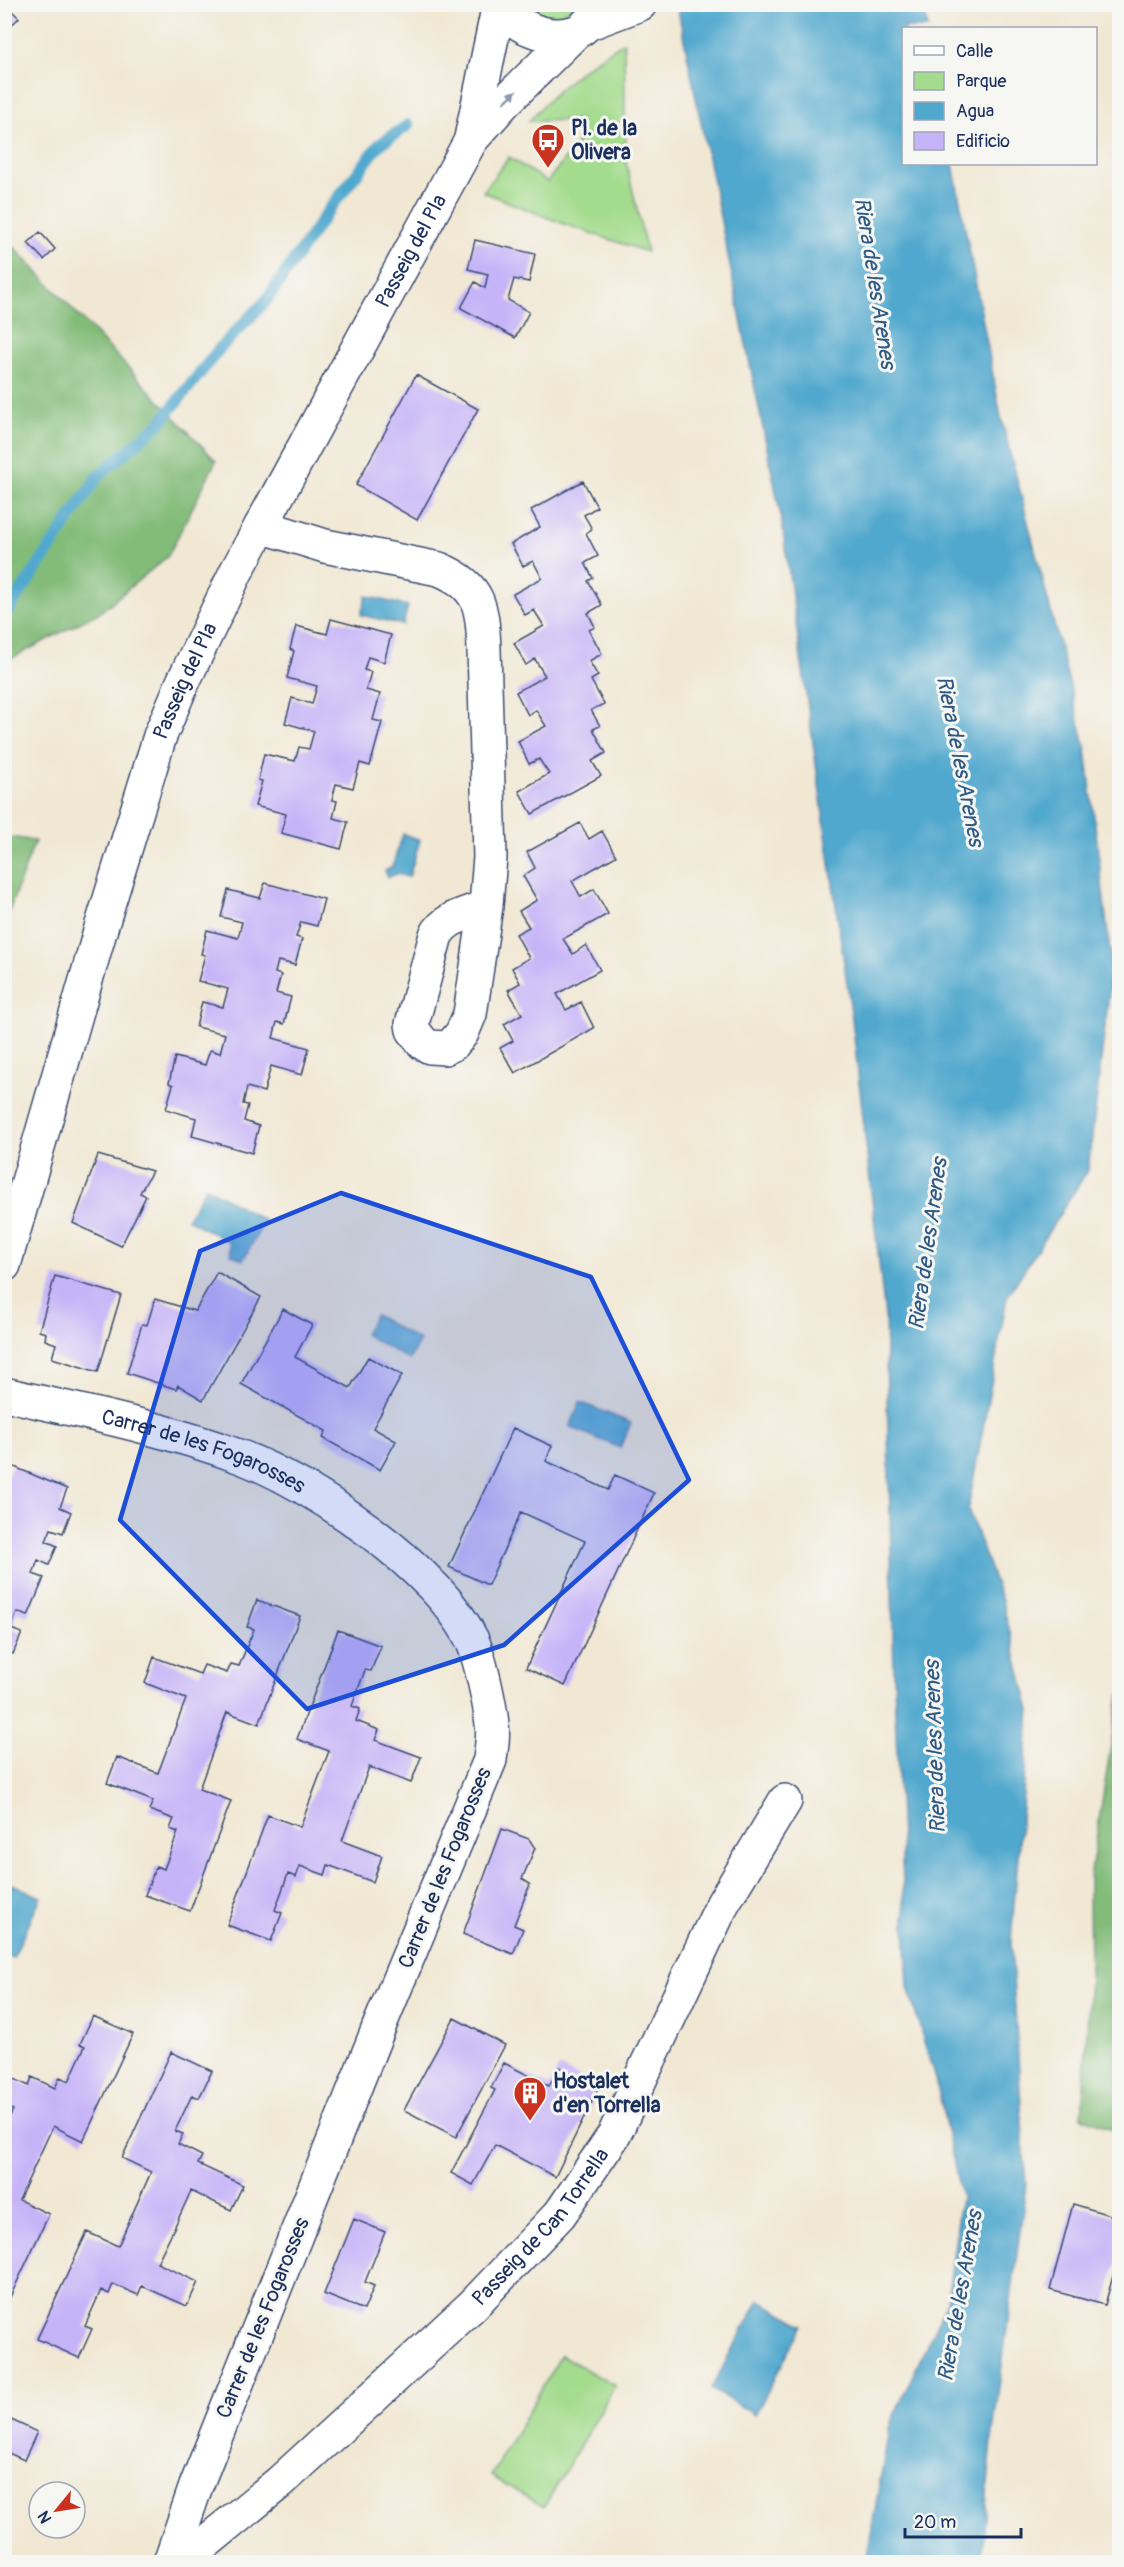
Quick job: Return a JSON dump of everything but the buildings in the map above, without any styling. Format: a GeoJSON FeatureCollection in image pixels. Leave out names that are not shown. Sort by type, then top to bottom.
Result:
{"type":"FeatureCollection","features":[{"type":"Feature","properties":{"kind":"street"},"geometry":{"type":"LineString","coordinates":[[500,4],[507,16],[518,24],[543,32],[559,34],[588,20],[640,4]]}},
{"type":"Feature","properties":{"kind":"street","name":"Passeig del Pla"},"geometry":{"type":"LineString","coordinates":[[471,140],[500,4]]}},
{"type":"Feature","properties":{"kind":"street","name":"Passeig del Pla"},"geometry":{"type":"LineString","coordinates":[[4,1265],[101,928],[160,736],[210,621],[471,140],[503,104],[588,20]]}},
{"type":"Feature","properties":{"kind":"street"},"geometry":{"type":"LineString","coordinates":[[261,526],[325,546],[439,569],[455,575],[469,585],[478,600],[483,618],[490,857],[486,906]]}},
{"type":"Feature","properties":{"kind":"street","name":"Carrer de les Fogarosses"},"geometry":{"type":"LineString","coordinates":[[4,1394],[172,1433],[243,1458],[296,1484],[348,1516],[418,1573],[452,1609],[473,1641],[493,1726],[490,1760],[381,2022],[196,2487],[170,2562]]}},
{"type":"Feature","properties":{"kind":"street","name":"Passeig de Can Torrella"},"geometry":{"type":"LineString","coordinates":[[182,2562],[280,2482],[379,2391],[472,2305],[560,2214],[614,2135],[723,1903],[785,1801]]}},
{"type":"Feature","properties":{"kind":"highlighted area"},"geometry":{"type":"Polygon","coordinates":[[[341,1193],[591,1277],[689,1480],[504,1645],[307,1709],[120,1520],[200,1251],[341,1193]]]}},
{"type":"Feature","properties":{"kind":"green space"},"geometry":{"type":"Polygon","coordinates":[[[522,5],[575,5],[561,15],[548,18],[535,15],[522,5]]]}},
{"type":"Feature","properties":{"kind":"green space"},"geometry":{"type":"Polygon","coordinates":[[[624,42],[626,162],[647,252],[564,224],[483,192],[509,157],[547,182],[577,143],[579,120],[529,121],[573,77],[624,42]]]}},
{"type":"Feature","properties":{"kind":"green space"},"geometry":{"type":"Polygon","coordinates":[[[13,246],[216,461],[168,556],[100,612],[5,662],[4,256],[13,246]]]}},
{"type":"Feature","properties":{"kind":"green space"},"geometry":{"type":"Polygon","coordinates":[[[4,836],[35,841],[5,922],[4,836]]]}},
{"type":"Feature","properties":{"kind":"green space"},"geometry":{"type":"Polygon","coordinates":[[[1119,1694],[1119,2132],[1082,2117],[1090,1977],[1089,1884],[1119,1694]]]}},
{"type":"Feature","properties":{"kind":"green space"},"geometry":{"type":"Polygon","coordinates":[[[561,2355],[615,2386],[544,2507],[491,2476],[561,2355]]]}},
{"type":"Feature","properties":{"kind":"water","name":"Riera de les Arenes"},"geometry":{"type":"Polygon","coordinates":[[[677,5],[923,5],[928,27],[902,27],[902,165],[953,165],[1001,417],[1086,749],[1112,968],[1088,1170],[1007,1297],[968,1509],[1002,1601],[1030,1710],[1011,1942],[1026,2186],[992,2440],[981,2562],[866,2562],[890,2424],[947,2302],[961,2197],[939,2093],[908,1987],[895,1713],[885,1317],[852,1019],[781,517],[677,5]]]}},
{"type":"Feature","properties":{"kind":"water"},"geometry":{"type":"Polygon","coordinates":[[[366,596],[408,606],[403,625],[361,615],[366,596]]]}},
{"type":"Feature","properties":{"kind":"water"},"geometry":{"type":"Polygon","coordinates":[[[403,834],[420,840],[409,877],[397,874],[388,877],[385,871],[392,867],[403,834]]]}},
{"type":"Feature","properties":{"kind":"water"},"geometry":{"type":"Polygon","coordinates":[[[206,1187],[265,1221],[243,1260],[231,1254],[229,1242],[187,1219],[206,1187]]]}},
{"type":"Feature","properties":{"kind":"water"},"geometry":{"type":"Polygon","coordinates":[[[375,1315],[420,1341],[409,1360],[364,1334],[375,1315]]]}},
{"type":"Feature","properties":{"kind":"water"},"geometry":{"type":"Polygon","coordinates":[[[580,1402],[631,1423],[620,1448],[570,1427],[580,1402]]]}},
{"type":"Feature","properties":{"kind":"water"},"geometry":{"type":"Polygon","coordinates":[[[12,1884],[41,1897],[13,1958],[4,1954],[5,1899],[12,1884]]]}},
{"type":"Feature","properties":{"kind":"water"},"geometry":{"type":"Polygon","coordinates":[[[759,2300],[803,2325],[755,2415],[711,2389],[759,2300]]]}},
{"type":"Feature","properties":{"kind":"waterway"},"geometry":{"type":"LineString","coordinates":[[4,617],[99,475],[160,423],[220,348],[266,301],[328,211],[379,145],[408,125]]}},
{"type":"Feature","properties":{"kind":"place","name":"Pl. de la Olivera"},"geometry":{"type":"Point","coordinates":[548,169]}},
{"type":"Feature","properties":{"kind":"place","name":"Hostalet d'en Torrella"},"geometry":{"type":"Point","coordinates":[530,2122]}}]}
